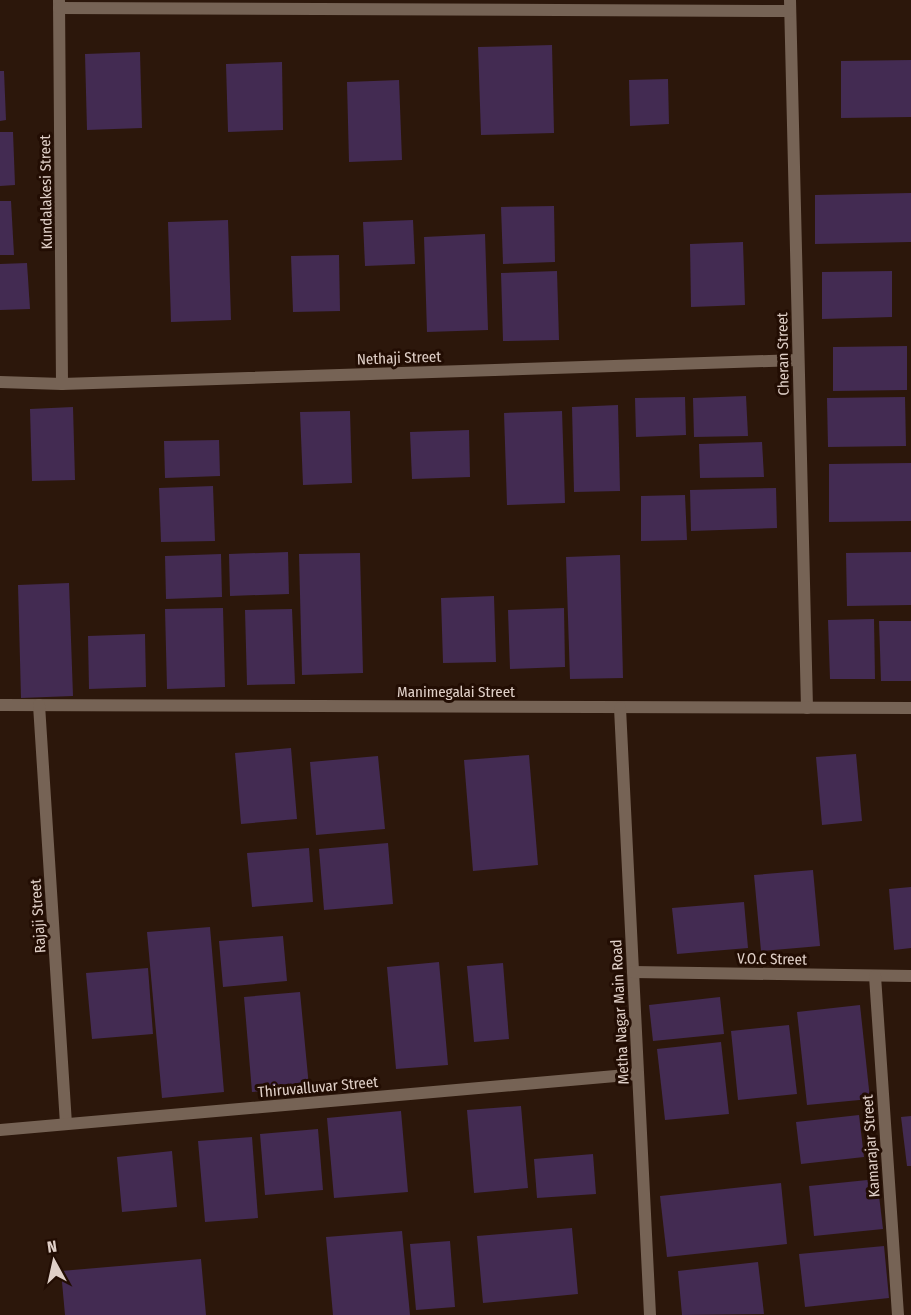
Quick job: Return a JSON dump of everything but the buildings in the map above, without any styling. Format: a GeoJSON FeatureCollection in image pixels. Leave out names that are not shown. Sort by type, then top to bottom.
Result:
{"type":"FeatureCollection","features":[{"type":"Feature","properties":{"kind":"street"},"geometry":{"type":"LineString","coordinates":[[59,4],[790,6]]}},
{"type":"Feature","properties":{"kind":"street","name":"Kundalakesi Street"},"geometry":{"type":"LineString","coordinates":[[59,4],[63,384]]}},
{"type":"Feature","properties":{"kind":"street","name":"Cheran Street"},"geometry":{"type":"LineString","coordinates":[[790,6],[807,708]]}},
{"type":"Feature","properties":{"kind":"street","name":"Nethaji Street"},"geometry":{"type":"LineString","coordinates":[[0,382],[63,384],[798,360]]}},
{"type":"Feature","properties":{"kind":"street","name":"Manimegalai Street"},"geometry":{"type":"LineString","coordinates":[[0,705],[911,708]]}},
{"type":"Feature","properties":{"kind":"street","name":"Rajaji Street"},"geometry":{"type":"LineString","coordinates":[[39,705],[66,1124]]}},
{"type":"Feature","properties":{"kind":"street","name":"Metha Nagar Main Road"},"geometry":{"type":"LineString","coordinates":[[620,708],[650,1315]]}},
{"type":"Feature","properties":{"kind":"street","name":"V.O.C Street"},"geometry":{"type":"LineString","coordinates":[[633,972],[911,976]]}},
{"type":"Feature","properties":{"kind":"street","name":"Kamarajar Street"},"geometry":{"type":"LineString","coordinates":[[875,976],[898,1315]]}},
{"type":"Feature","properties":{"kind":"street","name":"Thiruvalluvar Street"},"geometry":{"type":"LineString","coordinates":[[0,1130],[638,1074]]}}]}
